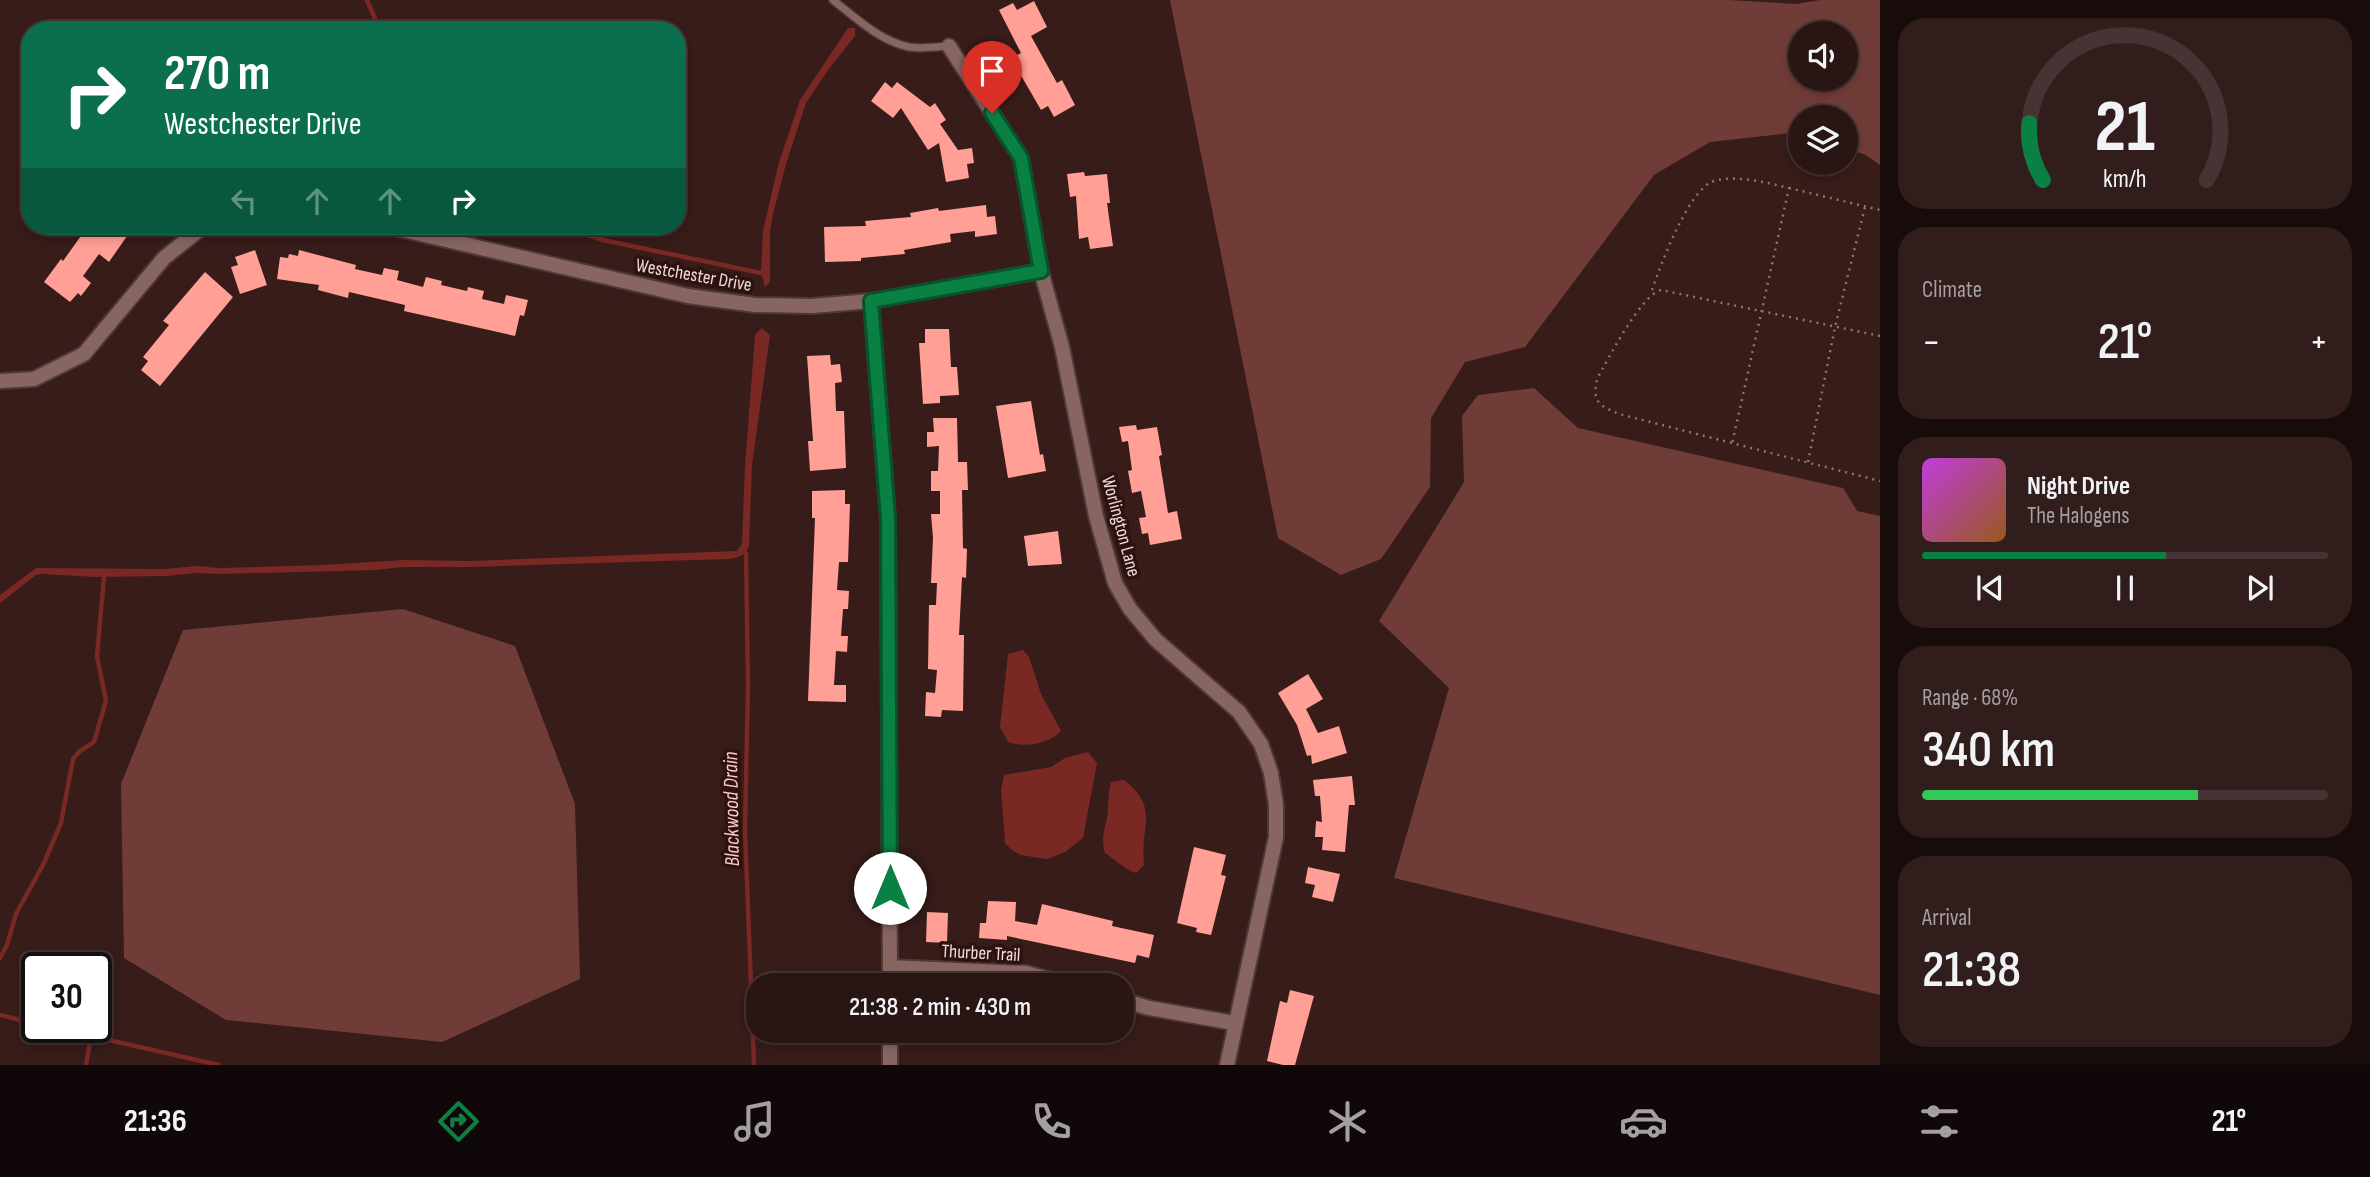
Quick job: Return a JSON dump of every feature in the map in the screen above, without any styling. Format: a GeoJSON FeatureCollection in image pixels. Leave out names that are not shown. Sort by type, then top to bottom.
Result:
{"type":"FeatureCollection","features":[{"type":"Feature","properties":{"kind":"street","name":"Worlington Lane"},"geometry":{"type":"LineString","coordinates":[[949,46],[1021,158],[1041,271],[1062,347],[1096,516],[1115,583],[1130,609],[1156,640],[1239,712],[1261,744],[1271,773],[1276,805],[1276,837],[1227,1065]]}},
{"type":"Feature","properties":{"kind":"street"},"geometry":{"type":"LineString","coordinates":[[0,380],[34,379],[84,354],[164,258],[193,235]]}},
{"type":"Feature","properties":{"kind":"street","name":"Westchester Drive"},"geometry":{"type":"LineString","coordinates":[[426,235],[721,302],[755,305],[811,306],[871,301],[1041,271]]}},
{"type":"Feature","properties":{"kind":"street"},"geometry":{"type":"LineString","coordinates":[[871,301],[888,518],[890,973]]}},
{"type":"Feature","properties":{"kind":"street","name":"Thurber Trail"},"geometry":{"type":"LineString","coordinates":[[890,967],[1026,973]]}},
{"type":"Feature","properties":{"kind":"street"},"geometry":{"type":"LineString","coordinates":[[1134,1004],[1234,1023]]}},
{"type":"Feature","properties":{"kind":"street"},"geometry":{"type":"LineString","coordinates":[[890,1043],[890,1065]]}},
{"type":"Feature","properties":{"kind":"lane"},"geometry":{"type":"LineString","coordinates":[[833,0],[888,39],[911,47],[949,46]]}},
{"type":"Feature","properties":{"kind":"path"},"geometry":{"type":"LineString","coordinates":[[1880,210],[1759,181],[1720,180],[1708,184],[1677,229],[1662,260],[1652,292],[1624,332],[1597,379],[1596,400],[1601,406],[1619,414],[1880,481]]}},
{"type":"Feature","properties":{"kind":"path"},"geometry":{"type":"LineString","coordinates":[[1731,444],[1789,188]]}},
{"type":"Feature","properties":{"kind":"path"},"geometry":{"type":"LineString","coordinates":[[1808,462],[1835,327],[1865,207]]}},
{"type":"Feature","properties":{"kind":"path"},"geometry":{"type":"LineString","coordinates":[[1652,292],[1675,292],[1880,336]]}},
{"type":"Feature","properties":{"kind":"shaded area"},"geometry":{"type":"Polygon","coordinates":[[[1170,0],[1729,0],[1796,4],[1820,0],[1880,0],[1880,165],[1858,152],[1858,105],[1788,105],[1788,133],[1710,142],[1654,175],[1525,347],[1465,362],[1431,418],[1430,487],[1381,559],[1341,575],[1278,538],[1170,0]]]}},
{"type":"Feature","properties":{"kind":"shaded area"},"geometry":{"type":"Polygon","coordinates":[[[848,28],[855,28],[855,36],[806,103],[786,164],[773,214],[770,232],[770,282],[765,287],[761,273],[763,231],[779,162],[800,100],[848,28]]]}},
{"type":"Feature","properties":{"kind":"shaded area"},"geometry":{"type":"Polygon","coordinates":[[[762,328],[770,335],[752,465],[749,546],[739,557],[166,576],[96,577],[42,574],[36,575],[0,603],[0,595],[36,568],[219,568],[737,551],[742,544],[755,335],[762,328]]]}},
{"type":"Feature","properties":{"kind":"shaded area"},"geometry":{"type":"Polygon","coordinates":[[[1534,388],[1578,428],[1843,488],[1857,511],[1880,516],[1880,995],[1394,878],[1449,688],[1379,621],[1464,482],[1462,416],[1478,395],[1534,388]]]}},
{"type":"Feature","properties":{"kind":"shaded area"},"geometry":{"type":"Polygon","coordinates":[[[403,609],[515,646],[575,804],[580,979],[442,1042],[226,1020],[124,958],[121,784],[183,630],[403,609]]]}},
{"type":"Feature","properties":{"kind":"shaded area"},"geometry":{"type":"Polygon","coordinates":[[[1023,650],[1029,657],[1041,694],[1061,731],[1050,739],[1029,745],[1008,742],[1000,727],[1008,654],[1023,650]]]}},
{"type":"Feature","properties":{"kind":"shaded area"},"geometry":{"type":"Polygon","coordinates":[[[1088,752],[1097,763],[1083,838],[1065,852],[1047,859],[1020,855],[1012,850],[1005,843],[1001,790],[1004,775],[1051,767],[1065,758],[1088,752]]]}},
{"type":"Feature","properties":{"kind":"shaded area"},"geometry":{"type":"Polygon","coordinates":[[[1124,780],[1142,799],[1145,809],[1144,865],[1136,873],[1105,853],[1103,844],[1111,782],[1124,780]]]}},
{"type":"Feature","properties":{"kind":"building"},"geometry":{"type":"Polygon","coordinates":[[[1034,1],[1047,27],[1031,36],[1057,83],[1062,80],[1075,105],[1054,117],[1048,106],[1041,110],[1011,58],[1021,53],[999,10],[1013,3],[1017,10],[1034,1]]]}},
{"type":"Feature","properties":{"kind":"building"},"geometry":{"type":"Polygon","coordinates":[[[885,82],[892,88],[897,82],[930,107],[935,103],[946,120],[940,124],[958,150],[972,148],[974,163],[967,164],[969,178],[946,182],[939,143],[928,150],[901,108],[893,118],[871,101],[885,82]]]}},
{"type":"Feature","properties":{"kind":"building"},"geometry":{"type":"Polygon","coordinates":[[[1084,172],[1085,176],[1107,174],[1110,203],[1107,203],[1113,246],[1090,249],[1088,237],[1079,239],[1076,196],[1070,197],[1067,174],[1084,172]]]}},
{"type":"Feature","properties":{"kind":"building"},"geometry":{"type":"Polygon","coordinates":[[[986,205],[987,217],[995,216],[997,234],[975,237],[975,231],[950,234],[951,242],[904,250],[905,254],[861,258],[861,261],[825,262],[824,227],[866,226],[865,221],[911,217],[910,213],[938,208],[939,211],[986,205]]]}},
{"type":"Feature","properties":{"kind":"building"},"geometry":{"type":"Polygon","coordinates":[[[82,235],[128,235],[109,262],[99,254],[83,276],[91,283],[81,296],[78,293],[70,302],[44,282],[61,259],[63,261],[82,235]]]}},
{"type":"Feature","properties":{"kind":"building"},"geometry":{"type":"Polygon","coordinates":[[[255,250],[267,285],[240,294],[231,267],[238,265],[235,257],[255,250]]]}},
{"type":"Feature","properties":{"kind":"building"},"geometry":{"type":"Polygon","coordinates":[[[299,250],[382,275],[384,268],[399,271],[397,280],[423,287],[426,277],[442,281],[441,285],[467,291],[468,287],[484,291],[482,299],[504,304],[506,295],[528,300],[524,316],[520,315],[515,336],[404,311],[405,305],[349,292],[348,298],[318,290],[319,285],[277,279],[280,257],[288,258],[289,254],[298,256],[299,250]]]}},
{"type":"Feature","properties":{"kind":"building"},"geometry":{"type":"Polygon","coordinates":[[[205,272],[233,297],[160,386],[141,370],[148,361],[143,357],[169,325],[163,321],[205,272]]]}},
{"type":"Feature","properties":{"kind":"building"},"geometry":{"type":"Polygon","coordinates":[[[925,329],[949,329],[951,367],[957,367],[959,395],[940,396],[940,403],[923,404],[919,343],[925,343],[925,329]]]}},
{"type":"Feature","properties":{"kind":"building"},"geometry":{"type":"Polygon","coordinates":[[[830,355],[831,365],[840,364],[842,382],[835,383],[836,411],[844,411],[846,468],[810,471],[808,441],[813,441],[807,356],[830,355]]]}},
{"type":"Feature","properties":{"kind":"building"},"geometry":{"type":"Polygon","coordinates":[[[1031,401],[1040,455],[1043,454],[1046,471],[1008,478],[996,406],[1031,401]]]}},
{"type":"Feature","properties":{"kind":"building"},"geometry":{"type":"Polygon","coordinates":[[[933,418],[957,418],[958,462],[967,462],[968,490],[962,490],[963,548],[967,549],[966,578],[962,577],[959,635],[964,635],[963,711],[942,710],[941,717],[925,716],[926,692],[935,693],[937,670],[928,669],[929,605],[936,605],[937,583],[931,583],[931,514],[940,514],[940,491],[931,491],[931,471],[938,471],[939,446],[927,447],[927,432],[934,432],[933,418]]]}},
{"type":"Feature","properties":{"kind":"building"},"geometry":{"type":"Polygon","coordinates":[[[1136,425],[1137,430],[1157,427],[1168,513],[1177,511],[1182,539],[1150,545],[1148,533],[1142,534],[1139,518],[1146,517],[1141,491],[1132,493],[1128,471],[1132,470],[1128,441],[1122,442],[1119,427],[1136,425]]]}},
{"type":"Feature","properties":{"kind":"building"},"geometry":{"type":"Polygon","coordinates":[[[845,490],[845,504],[850,504],[848,562],[839,562],[837,590],[849,591],[848,609],[843,609],[841,636],[848,636],[847,652],[836,651],[834,685],[846,685],[846,702],[808,701],[815,518],[812,518],[812,491],[845,490]]]}},
{"type":"Feature","properties":{"kind":"building"},"geometry":{"type":"Polygon","coordinates":[[[1058,531],[1062,564],[1028,566],[1024,536],[1058,531]]]}},
{"type":"Feature","properties":{"kind":"building"},"geometry":{"type":"Polygon","coordinates":[[[1308,674],[1323,699],[1306,709],[1318,733],[1339,726],[1347,753],[1312,764],[1311,755],[1307,756],[1297,725],[1278,693],[1308,674]]]}},
{"type":"Feature","properties":{"kind":"building"},"geometry":{"type":"Polygon","coordinates":[[[1352,776],[1355,805],[1349,805],[1345,852],[1322,850],[1323,837],[1315,837],[1316,821],[1322,822],[1320,796],[1315,796],[1313,780],[1352,776]]]}},
{"type":"Feature","properties":{"kind":"building"},"geometry":{"type":"Polygon","coordinates":[[[1194,847],[1226,855],[1221,875],[1226,876],[1211,935],[1196,932],[1197,928],[1177,923],[1194,847]]]}},
{"type":"Feature","properties":{"kind":"building"},"geometry":{"type":"Polygon","coordinates":[[[1308,867],[1340,874],[1333,902],[1312,897],[1315,885],[1305,883],[1308,867]]]}},
{"type":"Feature","properties":{"kind":"building"},"geometry":{"type":"Polygon","coordinates":[[[988,901],[1016,902],[1015,921],[1037,925],[1042,904],[1113,921],[1112,926],[1154,935],[1149,958],[1137,955],[1135,963],[1007,936],[1007,940],[979,938],[980,923],[986,923],[988,901]]]}},
{"type":"Feature","properties":{"kind":"building"},"geometry":{"type":"Polygon","coordinates":[[[927,912],[948,913],[947,943],[926,942],[927,912]]]}},
{"type":"Feature","properties":{"kind":"building"},"geometry":{"type":"Polygon","coordinates":[[[1290,990],[1314,996],[1295,1065],[1283,1065],[1267,1061],[1280,1001],[1287,1003],[1290,990]]]}},
{"type":"Feature","properties":{"kind":"waterway"},"geometry":{"type":"LineString","coordinates":[[367,0],[376,21]]}},
{"type":"Feature","properties":{"kind":"waterway"},"geometry":{"type":"LineString","coordinates":[[588,235],[761,273]]}},
{"type":"Feature","properties":{"kind":"waterway","name":"Blackwood Drain"},"geometry":{"type":"LineString","coordinates":[[746,553],[748,685],[745,829],[754,1065]]}},
{"type":"Feature","properties":{"kind":"waterway"},"geometry":{"type":"LineString","coordinates":[[0,958],[7,945],[16,914],[44,863],[61,823],[73,759],[94,742],[106,701],[97,656],[104,577]]}},
{"type":"Feature","properties":{"kind":"waterway"},"geometry":{"type":"LineString","coordinates":[[0,1015],[21,1020]]}},
{"type":"Feature","properties":{"kind":"waterway"},"geometry":{"type":"LineString","coordinates":[[112,1041],[219,1065]]}},
{"type":"Feature","properties":{"kind":"waterway"},"geometry":{"type":"LineString","coordinates":[[86,1065],[90,1043]]}},
{"type":"Feature","properties":{"kind":"route"},"geometry":{"type":"LineString","coordinates":[[890,888],[888,518],[871,301],[1041,271],[1021,158],[992,113]]}}]}
